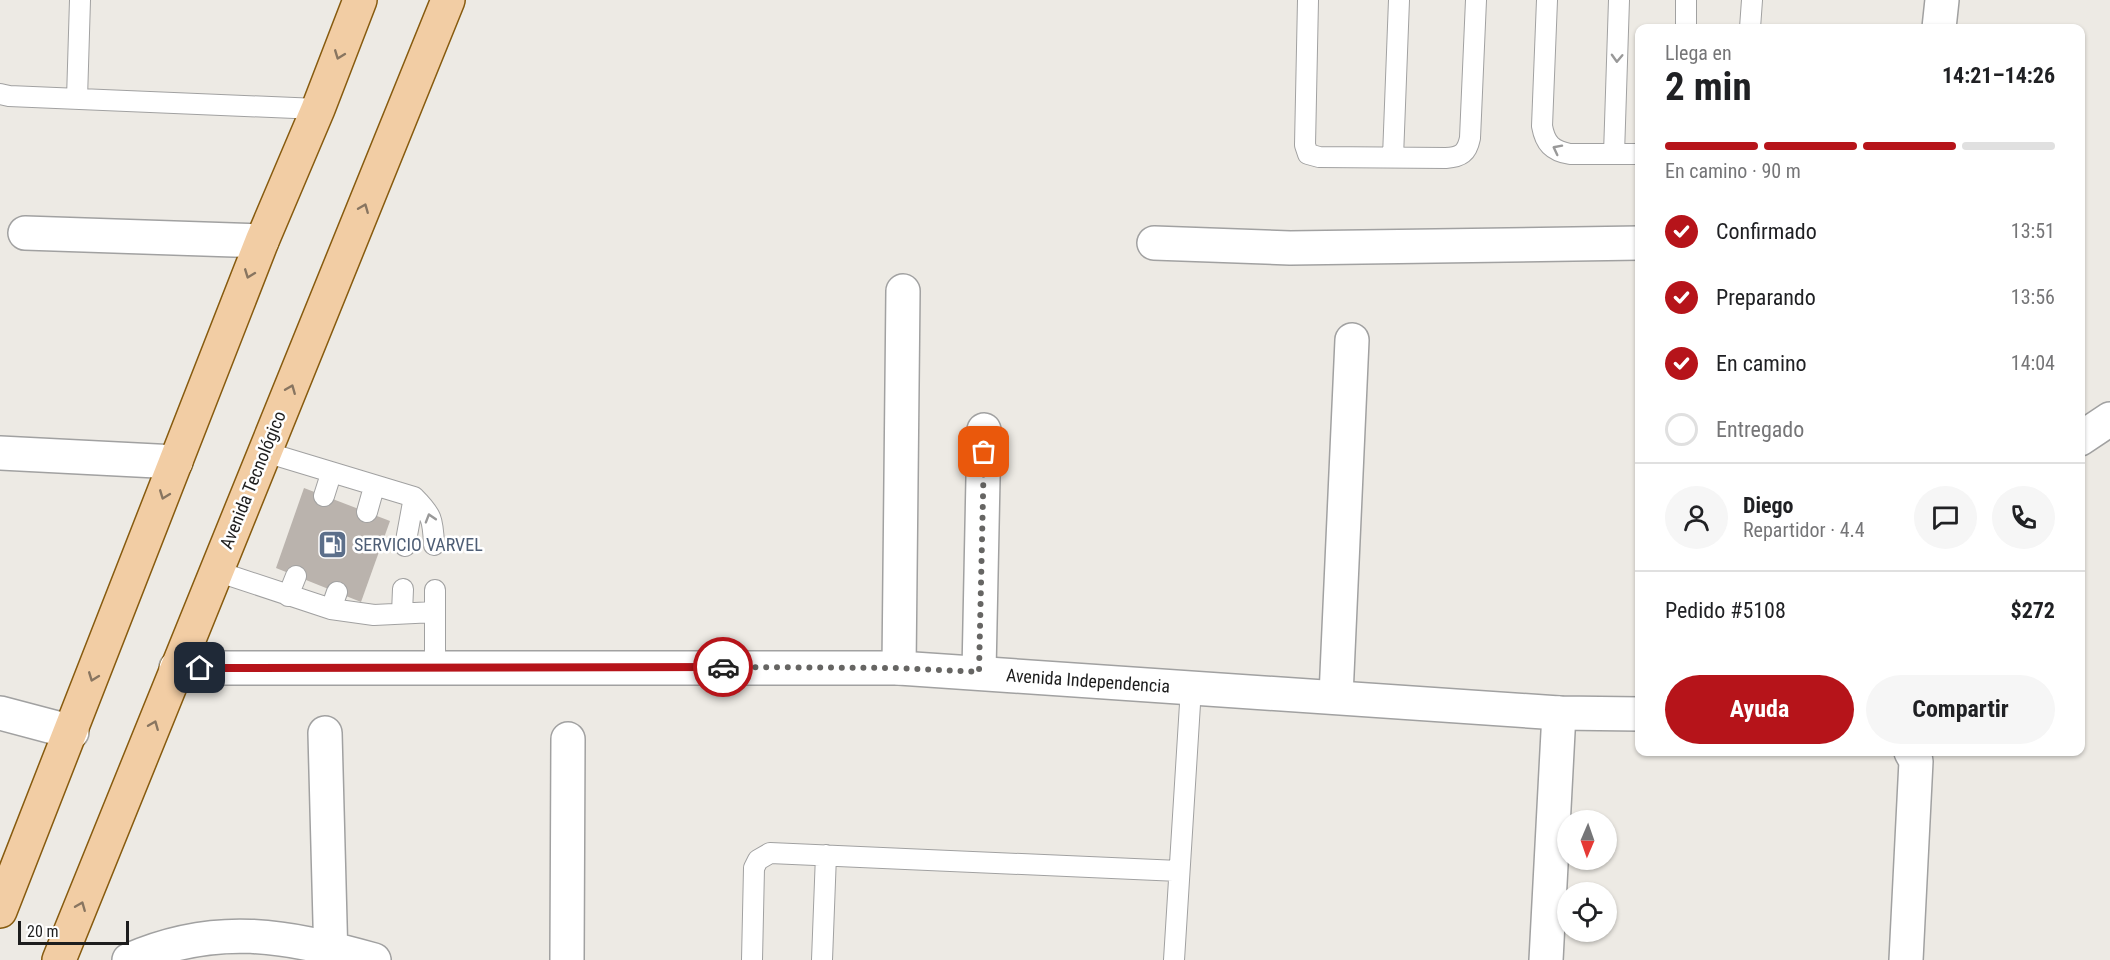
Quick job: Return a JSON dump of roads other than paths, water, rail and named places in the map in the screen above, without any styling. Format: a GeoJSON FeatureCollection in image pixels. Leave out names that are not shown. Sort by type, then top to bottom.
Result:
{"type":"FeatureCollection","features":[{"type":"Feature","properties":{"kind":"main road"},"geometry":{"type":"LineString","coordinates":[[0,911],[72,732],[262,241],[318,109],[360,0]]}},
{"type":"Feature","properties":{"kind":"main road","name":"Avenida Tecnológico"},"geometry":{"type":"LineString","coordinates":[[59,960],[448,0]]}},
{"type":"Feature","properties":{"kind":"street"},"geometry":{"type":"LineString","coordinates":[[1939,24],[1942,0]]}},
{"type":"Feature","properties":{"kind":"street"},"geometry":{"type":"LineString","coordinates":[[25,233],[262,241]]}},
{"type":"Feature","properties":{"kind":"street"},"geometry":{"type":"LineString","coordinates":[[1154,243],[1290,248],[1635,243]]}},
{"type":"Feature","properties":{"kind":"street"},"geometry":{"type":"LineString","coordinates":[[899,668],[903,291]]}},
{"type":"Feature","properties":{"kind":"street"},"geometry":{"type":"LineString","coordinates":[[1336,696],[1352,340]]}},
{"type":"Feature","properties":{"kind":"street"},"geometry":{"type":"LineString","coordinates":[[2085,436],[2110,419]]}},
{"type":"Feature","properties":{"kind":"street"},"geometry":{"type":"LineString","coordinates":[[979,672],[984,430]]}},
{"type":"Feature","properties":{"kind":"street"},"geometry":{"type":"LineString","coordinates":[[0,453],[176,462]]}},
{"type":"Feature","properties":{"kind":"street","name":"Avenida Independencia"},"geometry":{"type":"LineString","coordinates":[[176,668],[899,668],[1559,713],[1635,714]]}},
{"type":"Feature","properties":{"kind":"street"},"geometry":{"type":"LineString","coordinates":[[0,713],[72,732]]}},
{"type":"Feature","properties":{"kind":"street"},"geometry":{"type":"LineString","coordinates":[[1546,960],[1559,713]]}},
{"type":"Feature","properties":{"kind":"street"},"geometry":{"type":"LineString","coordinates":[[326,733],[331,954]]}},
{"type":"Feature","properties":{"kind":"street"},"geometry":{"type":"LineString","coordinates":[[567,960],[568,739]]}},
{"type":"Feature","properties":{"kind":"street"},"geometry":{"type":"LineString","coordinates":[[1906,960],[1916,761],[1913,756]]}},
{"type":"Feature","properties":{"kind":"street"},"geometry":{"type":"LineString","coordinates":[[129,960],[176,942],[195,949],[219,935],[275,938],[331,954],[374,960]]}},
{"type":"Feature","properties":{"kind":"lane"},"geometry":{"type":"LineString","coordinates":[[77,99],[80,0]]}},
{"type":"Feature","properties":{"kind":"lane"},"geometry":{"type":"LineString","coordinates":[[1308,0],[1306,150],[1308,154],[1319,157],[1458,158],[1468,148],[1476,0]]}},
{"type":"Feature","properties":{"kind":"lane"},"geometry":{"type":"LineString","coordinates":[[1393,157],[1399,0]]}},
{"type":"Feature","properties":{"kind":"lane"},"geometry":{"type":"LineString","coordinates":[[1547,0],[1543,134],[1551,147],[1559,152],[1635,154]]}},
{"type":"Feature","properties":{"kind":"lane"},"geometry":{"type":"LineString","coordinates":[[1614,154],[1619,0]]}},
{"type":"Feature","properties":{"kind":"lane"},"geometry":{"type":"LineString","coordinates":[[1686,0],[1686,24]]}},
{"type":"Feature","properties":{"kind":"lane"},"geometry":{"type":"LineString","coordinates":[[1750,24],[1752,0]]}},
{"type":"Feature","properties":{"kind":"lane"},"geometry":{"type":"LineString","coordinates":[[0,94],[318,109]]}},
{"type":"Feature","properties":{"kind":"lane"},"geometry":{"type":"LineString","coordinates":[[265,452],[374,487],[414,497],[427,508],[432,518],[434,545]]}},
{"type":"Feature","properties":{"kind":"lane"},"geometry":{"type":"LineString","coordinates":[[324,496],[331,474]]}},
{"type":"Feature","properties":{"kind":"lane"},"geometry":{"type":"LineString","coordinates":[[367,512],[374,487]]}},
{"type":"Feature","properties":{"kind":"lane"},"geometry":{"type":"LineString","coordinates":[[405,546],[414,497]]}},
{"type":"Feature","properties":{"kind":"lane"},"geometry":{"type":"LineString","coordinates":[[216,571],[288,596],[334,601],[374,615],[435,612]]}},
{"type":"Feature","properties":{"kind":"lane"},"geometry":{"type":"LineString","coordinates":[[288,596],[296,576]]}},
{"type":"Feature","properties":{"kind":"lane"},"geometry":{"type":"LineString","coordinates":[[402,613],[403,589]]}},
{"type":"Feature","properties":{"kind":"lane"},"geometry":{"type":"LineString","coordinates":[[435,590],[435,669]]}},
{"type":"Feature","properties":{"kind":"lane"},"geometry":{"type":"LineString","coordinates":[[1174,960],[1191,688]]}},
{"type":"Feature","properties":{"kind":"lane"},"geometry":{"type":"LineString","coordinates":[[752,960],[754,868],[758,860],[770,854],[1179,871]]}},
{"type":"Feature","properties":{"kind":"lane"},"geometry":{"type":"LineString","coordinates":[[822,960],[826,855]]}},
{"type":"Feature","properties":{"kind":"place","name":"SERVICIO VARVEL"},"geometry":{"type":"Point","coordinates":[333,545]}}]}
